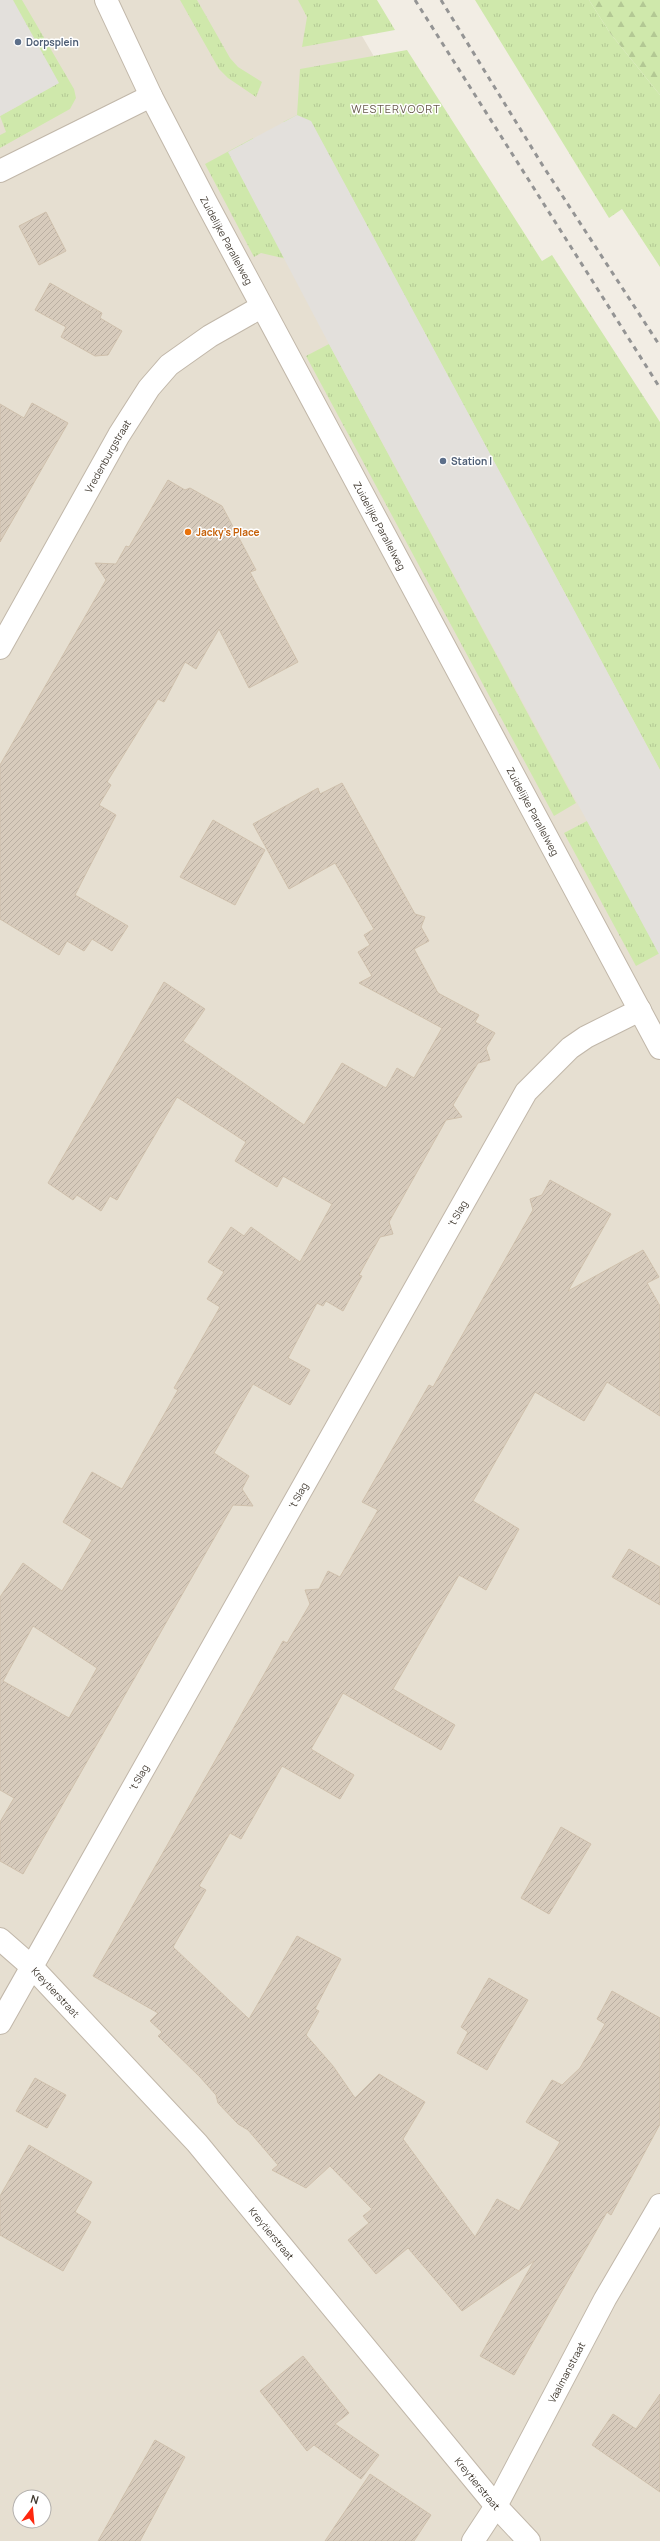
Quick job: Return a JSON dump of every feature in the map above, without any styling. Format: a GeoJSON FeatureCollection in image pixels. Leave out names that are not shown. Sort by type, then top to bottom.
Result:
{"type":"FeatureCollection","features":[{"type":"Feature","properties":{"kind":"street","name":"Zuidelijke Parallelweg"},"geometry":{"type":"LineString","coordinates":[[106,0],[151,96],[261,307],[660,1048]]}},
{"type":"Feature","properties":{"kind":"street"},"geometry":{"type":"LineString","coordinates":[[0,171],[151,96]]}},
{"type":"Feature","properties":{"kind":"street","name":"Vredenburgstraat"},"geometry":{"type":"LineString","coordinates":[[0,648],[119,435],[149,388],[169,364],[210,336],[261,307]]}},
{"type":"Feature","properties":{"kind":"street","name":"'t Slag"},"geometry":{"type":"LineString","coordinates":[[0,2023],[526,1092],[570,1048],[586,1037],[640,1010]]}},
{"type":"Feature","properties":{"kind":"street","name":"Kreytierstraat"},"geometry":{"type":"LineString","coordinates":[[0,1939],[32,1968],[197,2143],[496,2506],[530,2541]]}},
{"type":"Feature","properties":{"kind":"street","name":"Vaalmanstraat"},"geometry":{"type":"LineString","coordinates":[[473,2541],[496,2506],[605,2299],[660,2205]]}},
{"type":"Feature","properties":{"kind":"shaded area"},"geometry":{"type":"Polygon","coordinates":[[[0,0],[341,0],[660,547],[660,2541],[0,2541],[0,0]]]}},
{"type":"Feature","properties":{"kind":"shaded area","name":"Dorpsplein"},"geometry":{"type":"Polygon","coordinates":[[[0,0],[13,0],[59,83],[0,116],[0,0]]]}},
{"type":"Feature","properties":{"kind":"shaded area","name":"Station I"},"geometry":{"type":"Polygon","coordinates":[[[297,115],[311,121],[660,770],[660,956],[329,344],[228,152],[297,115]]]}},
{"type":"Feature","properties":{"kind":"green space"},"geometry":{"type":"Polygon","coordinates":[[[9,0],[22,0],[74,89],[76,98],[70,109],[0,148],[0,135],[6,132],[0,116],[22,104],[9,0]]]}},
{"type":"Feature","properties":{"kind":"green space"},"geometry":{"type":"Polygon","coordinates":[[[180,0],[197,0],[230,58],[238,67],[262,82],[256,97],[228,78],[219,69],[180,0]]]}},
{"type":"Feature","properties":{"kind":"green space"},"geometry":{"type":"Polygon","coordinates":[[[298,0],[377,0],[395,30],[302,47],[307,17],[298,0]]]}},
{"type":"Feature","properties":{"kind":"green space"},"geometry":{"type":"Polygon","coordinates":[[[475,0],[589,0],[610,33],[660,95],[660,267],[622,209],[609,218],[475,0]]]}},
{"type":"Feature","properties":{"kind":"green space"},"geometry":{"type":"Polygon","coordinates":[[[589,0],[660,0],[660,95],[610,33],[589,0]]]}},
{"type":"Feature","properties":{"kind":"green space"},"geometry":{"type":"Polygon","coordinates":[[[407,50],[542,261],[552,255],[660,422],[660,770],[311,122],[283,122],[297,115],[300,69],[407,50]]]}},
{"type":"Feature","properties":{"kind":"green space"},"geometry":{"type":"Polygon","coordinates":[[[253,138],[308,264],[261,253],[254,257],[205,164],[253,138]]]}},
{"type":"Feature","properties":{"kind":"green space"},"geometry":{"type":"Polygon","coordinates":[[[329,344],[576,803],[554,816],[306,356],[329,344]]]}},
{"type":"Feature","properties":{"kind":"green space"},"geometry":{"type":"Polygon","coordinates":[[[587,821],[660,953],[636,966],[564,833],[587,821]]]}},
{"type":"Feature","properties":{"kind":"building"},"geometry":{"type":"Polygon","coordinates":[[[46,212],[66,251],[39,265],[19,226],[46,212]]]}},
{"type":"Feature","properties":{"kind":"building"},"geometry":{"type":"Polygon","coordinates":[[[50,283],[102,313],[100,318],[122,331],[108,355],[95,356],[61,337],[66,327],[35,310],[50,283]]]}},
{"type":"Feature","properties":{"kind":"building"},"geometry":{"type":"Polygon","coordinates":[[[32,403],[68,423],[0,542],[0,404],[24,418],[32,403]]]}},
{"type":"Feature","properties":{"kind":"building"},"geometry":{"type":"Polygon","coordinates":[[[168,480],[185,490],[190,488],[222,506],[256,570],[250,572],[298,662],[249,688],[219,629],[196,669],[185,662],[164,702],[158,699],[107,782],[111,785],[99,805],[116,815],[75,895],[128,926],[112,951],[92,939],[84,951],[67,941],[59,955],[0,919],[0,765],[106,580],[95,563],[116,564],[126,546],[129,547],[168,480]]]}},
{"type":"Feature","properties":{"kind":"building"},"geometry":{"type":"Polygon","coordinates":[[[342,783],[415,914],[425,917],[421,927],[429,941],[414,949],[438,993],[479,1015],[475,1022],[495,1033],[486,1048],[490,1060],[478,1063],[453,1105],[462,1117],[446,1120],[389,1222],[393,1234],[380,1237],[359,1275],[362,1276],[343,1311],[326,1301],[323,1306],[317,1303],[288,1358],[310,1370],[290,1405],[253,1384],[214,1453],[249,1476],[242,1489],[253,1506],[233,1505],[23,1874],[0,1861],[0,1822],[14,1798],[0,1790],[0,1597],[23,1563],[62,1591],[92,1540],[63,1522],[92,1472],[122,1489],[178,1390],[174,1388],[220,1307],[207,1299],[224,1272],[208,1262],[231,1227],[244,1236],[251,1227],[300,1262],[332,1204],[283,1176],[277,1187],[235,1161],[246,1142],[177,1097],[117,1200],[110,1196],[101,1211],[77,1195],[73,1200],[48,1183],[164,982],[205,1009],[183,1041],[304,1125],[342,1063],[386,1088],[397,1068],[414,1078],[442,1028],[359,983],[372,976],[358,952],[370,945],[364,935],[374,929],[335,863],[289,889],[253,824],[318,788],[320,794],[342,783]],[[33,1626],[3,1681],[69,1718],[97,1668],[33,1626]]]}},
{"type":"Feature","properties":{"kind":"building"},"geometry":{"type":"Polygon","coordinates":[[[213,820],[265,850],[235,905],[180,877],[213,820]]]}},
{"type":"Feature","properties":{"kind":"building"},"geometry":{"type":"Polygon","coordinates":[[[550,1180],[611,1214],[568,1291],[643,1250],[659,1277],[647,1283],[660,1306],[660,1416],[607,1382],[584,1421],[535,1392],[473,1501],[519,1529],[486,1590],[459,1575],[393,1689],[455,1725],[441,1750],[343,1693],[311,1749],[354,1775],[340,1799],[282,1766],[241,1839],[230,1833],[199,1886],[206,1890],[173,1947],[249,2019],[297,1936],[341,1959],[315,2009],[319,2011],[306,2035],[333,2066],[355,2098],[379,2074],[425,2102],[403,2139],[475,2237],[497,2199],[519,2211],[560,2142],[526,2122],[552,2080],[562,2085],[580,2068],[605,2024],[597,2019],[612,1991],[660,2018],[660,2124],[611,2215],[607,2212],[514,2375],[480,2356],[534,2261],[462,2311],[408,2248],[376,2274],[348,2240],[369,2223],[363,2216],[372,2209],[330,2166],[306,2188],[272,2170],[278,2165],[248,2130],[238,2124],[218,2103],[216,2095],[200,2077],[158,2036],[162,2032],[150,2021],[158,2013],[93,1976],[283,1641],[287,1643],[310,1604],[305,1590],[319,1589],[328,1571],[340,1577],[378,1510],[362,1502],[429,1385],[433,1387],[533,1210],[530,1199],[542,1195],[550,1180]]]}},
{"type":"Feature","properties":{"kind":"building"},"geometry":{"type":"Polygon","coordinates":[[[629,1549],[660,1567],[660,1605],[612,1577],[629,1549]]]}},
{"type":"Feature","properties":{"kind":"building"},"geometry":{"type":"Polygon","coordinates":[[[561,1827],[591,1844],[549,1914],[521,1898],[561,1827]]]}},
{"type":"Feature","properties":{"kind":"building"},"geometry":{"type":"Polygon","coordinates":[[[489,1978],[528,2000],[487,2070],[457,2053],[468,2032],[461,2027],[489,1978]]]}},
{"type":"Feature","properties":{"kind":"building"},"geometry":{"type":"Polygon","coordinates":[[[35,2078],[66,2095],[47,2128],[16,2111],[35,2078]]]}},
{"type":"Feature","properties":{"kind":"building"},"geometry":{"type":"Polygon","coordinates":[[[29,2145],[92,2182],[75,2212],[91,2222],[63,2271],[0,2235],[0,2196],[29,2145]]]}},
{"type":"Feature","properties":{"kind":"building"},"geometry":{"type":"Polygon","coordinates":[[[303,2356],[349,2413],[335,2424],[379,2455],[361,2479],[314,2445],[307,2451],[260,2391],[303,2356]]]}},
{"type":"Feature","properties":{"kind":"building"},"geometry":{"type":"Polygon","coordinates":[[[660,2394],[660,2492],[592,2445],[613,2414],[636,2429],[660,2394]]]}},
{"type":"Feature","properties":{"kind":"building"},"geometry":{"type":"Polygon","coordinates":[[[155,2440],[185,2457],[140,2541],[98,2541],[155,2440]]]}},
{"type":"Feature","properties":{"kind":"building"},"geometry":{"type":"Polygon","coordinates":[[[370,2474],[431,2515],[414,2541],[325,2541],[370,2474]]]}},
{"type":"Feature","properties":{"kind":"railway"},"geometry":{"type":"LineString","coordinates":[[415,0],[660,388]]}},
{"type":"Feature","properties":{"kind":"railway"},"geometry":{"type":"LineString","coordinates":[[441,0],[543,166],[660,346]]}},
{"type":"Feature","properties":{"kind":"place","name":"Dorpsplein"},"geometry":{"type":"Point","coordinates":[18,42]}},
{"type":"Feature","properties":{"kind":"place","name":"Station I"},"geometry":{"type":"Point","coordinates":[443,461]}},
{"type":"Feature","properties":{"kind":"place","name":"Jacky's Place"},"geometry":{"type":"Point","coordinates":[188,532]}},
{"type":"Feature","properties":{"kind":"district","name":"WESTERVOORT"},"geometry":{"type":"Point","coordinates":[396,108]}}]}
